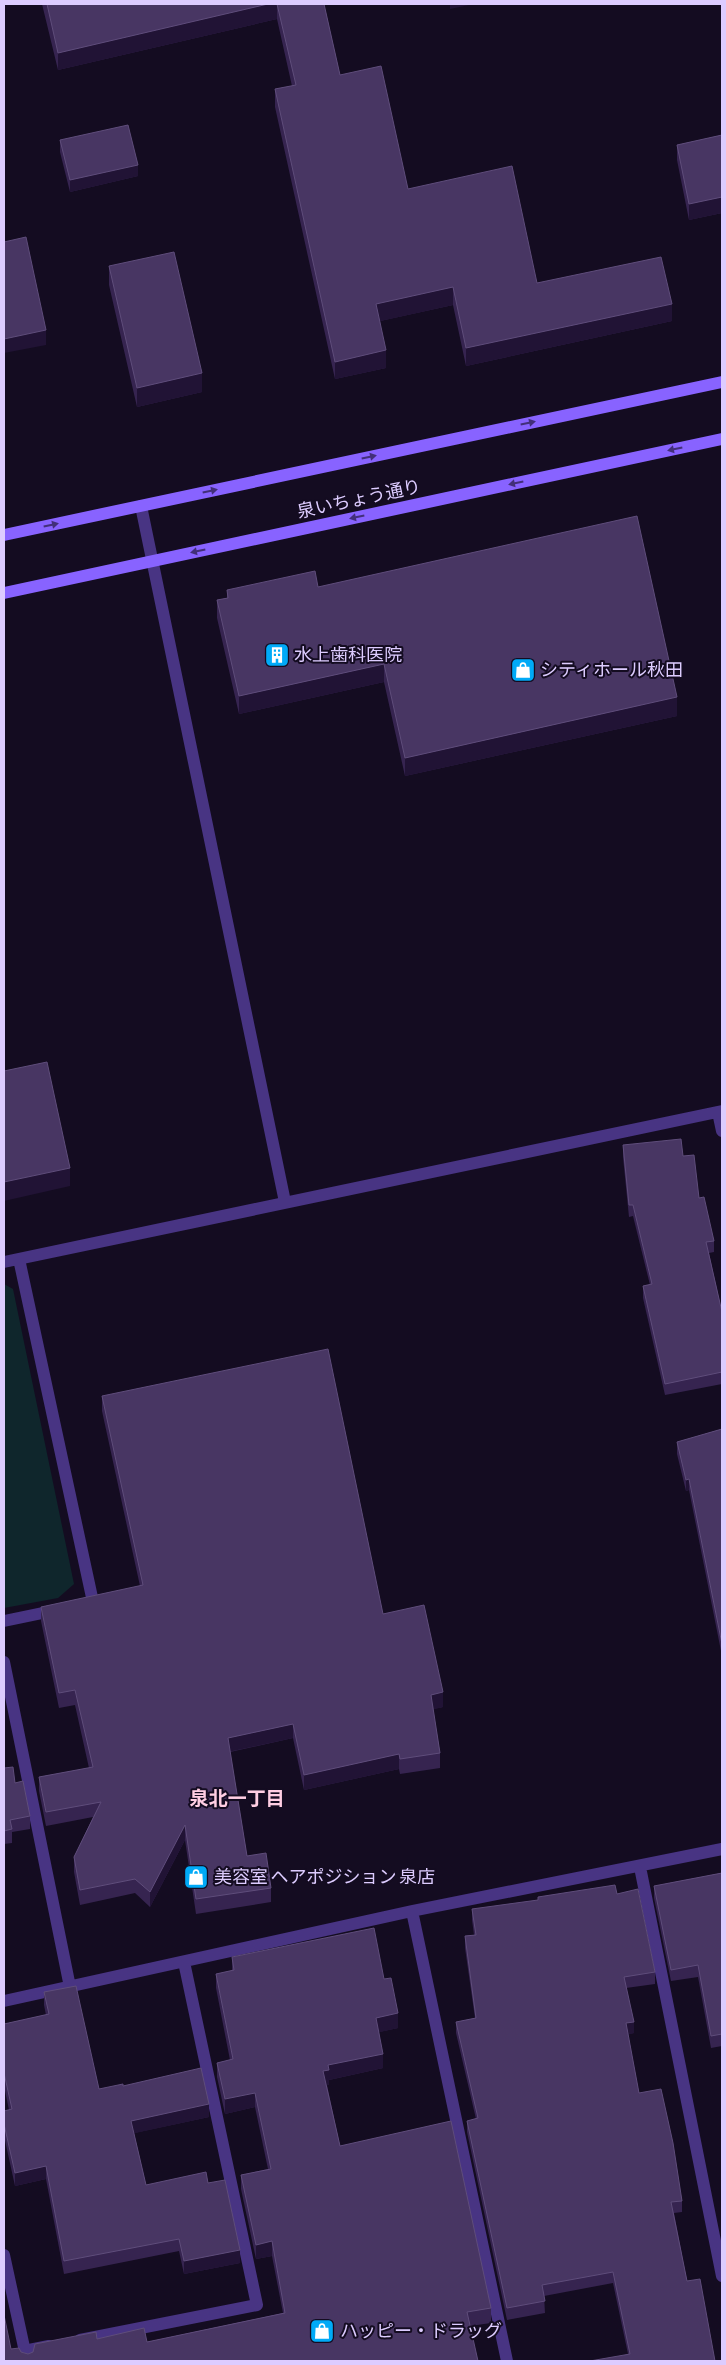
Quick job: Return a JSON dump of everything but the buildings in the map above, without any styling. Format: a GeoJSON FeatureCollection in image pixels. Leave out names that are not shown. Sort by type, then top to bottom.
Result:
{"type":"FeatureCollection","features":[{"type":"Feature","properties":{"kind":"main road"},"geometry":{"type":"LineString","coordinates":[[4,535],[722,382]]}},
{"type":"Feature","properties":{"kind":"main road","name":"泉いちょう通り"},"geometry":{"type":"LineString","coordinates":[[4,593],[722,439]]}},
{"type":"Feature","properties":{"kind":"street"},"geometry":{"type":"LineString","coordinates":[[141,506],[285,1202]]}},
{"type":"Feature","properties":{"kind":"street"},"geometry":{"type":"LineString","coordinates":[[4,1262],[720,1111],[722,1131]]}},
{"type":"Feature","properties":{"kind":"street"},"geometry":{"type":"LineString","coordinates":[[4,1621],[93,1602],[19,1259]]}},
{"type":"Feature","properties":{"kind":"street"},"geometry":{"type":"LineString","coordinates":[[4,1662],[70,1987]]}},
{"type":"Feature","properties":{"kind":"street"},"geometry":{"type":"LineString","coordinates":[[4,2000],[412,1911],[640,1867],[722,1849]]}},
{"type":"Feature","properties":{"kind":"street"},"geometry":{"type":"LineString","coordinates":[[640,1867],[722,2276]]}},
{"type":"Feature","properties":{"kind":"street"},"geometry":{"type":"LineString","coordinates":[[412,1911],[507,2361]]}},
{"type":"Feature","properties":{"kind":"street"},"geometry":{"type":"LineString","coordinates":[[4,2255],[26,2356],[257,2305],[184,1962]]}},
{"type":"Feature","properties":{"kind":"green space"},"geometry":{"type":"Polygon","coordinates":[[[4,1284],[13,1289],[74,1584],[58,1598],[4,1608],[4,1284]]]}},
{"type":"Feature","properties":{"kind":"place","name":"水上歯科医院"},"geometry":{"type":"Point","coordinates":[277,655]}},
{"type":"Feature","properties":{"kind":"place","name":"シティホール秋田"},"geometry":{"type":"Point","coordinates":[523,670]}},
{"type":"Feature","properties":{"kind":"place","name":"美容室 ヘアポジション 泉店"},"geometry":{"type":"Point","coordinates":[196,1877]}},
{"type":"Feature","properties":{"kind":"place","name":"ハッピー・ドラッグ"},"geometry":{"type":"Point","coordinates":[322,2331]}},
{"type":"Feature","properties":{"kind":"district","name":"泉北一丁目"},"geometry":{"type":"Point","coordinates":[237,1798]}}]}
